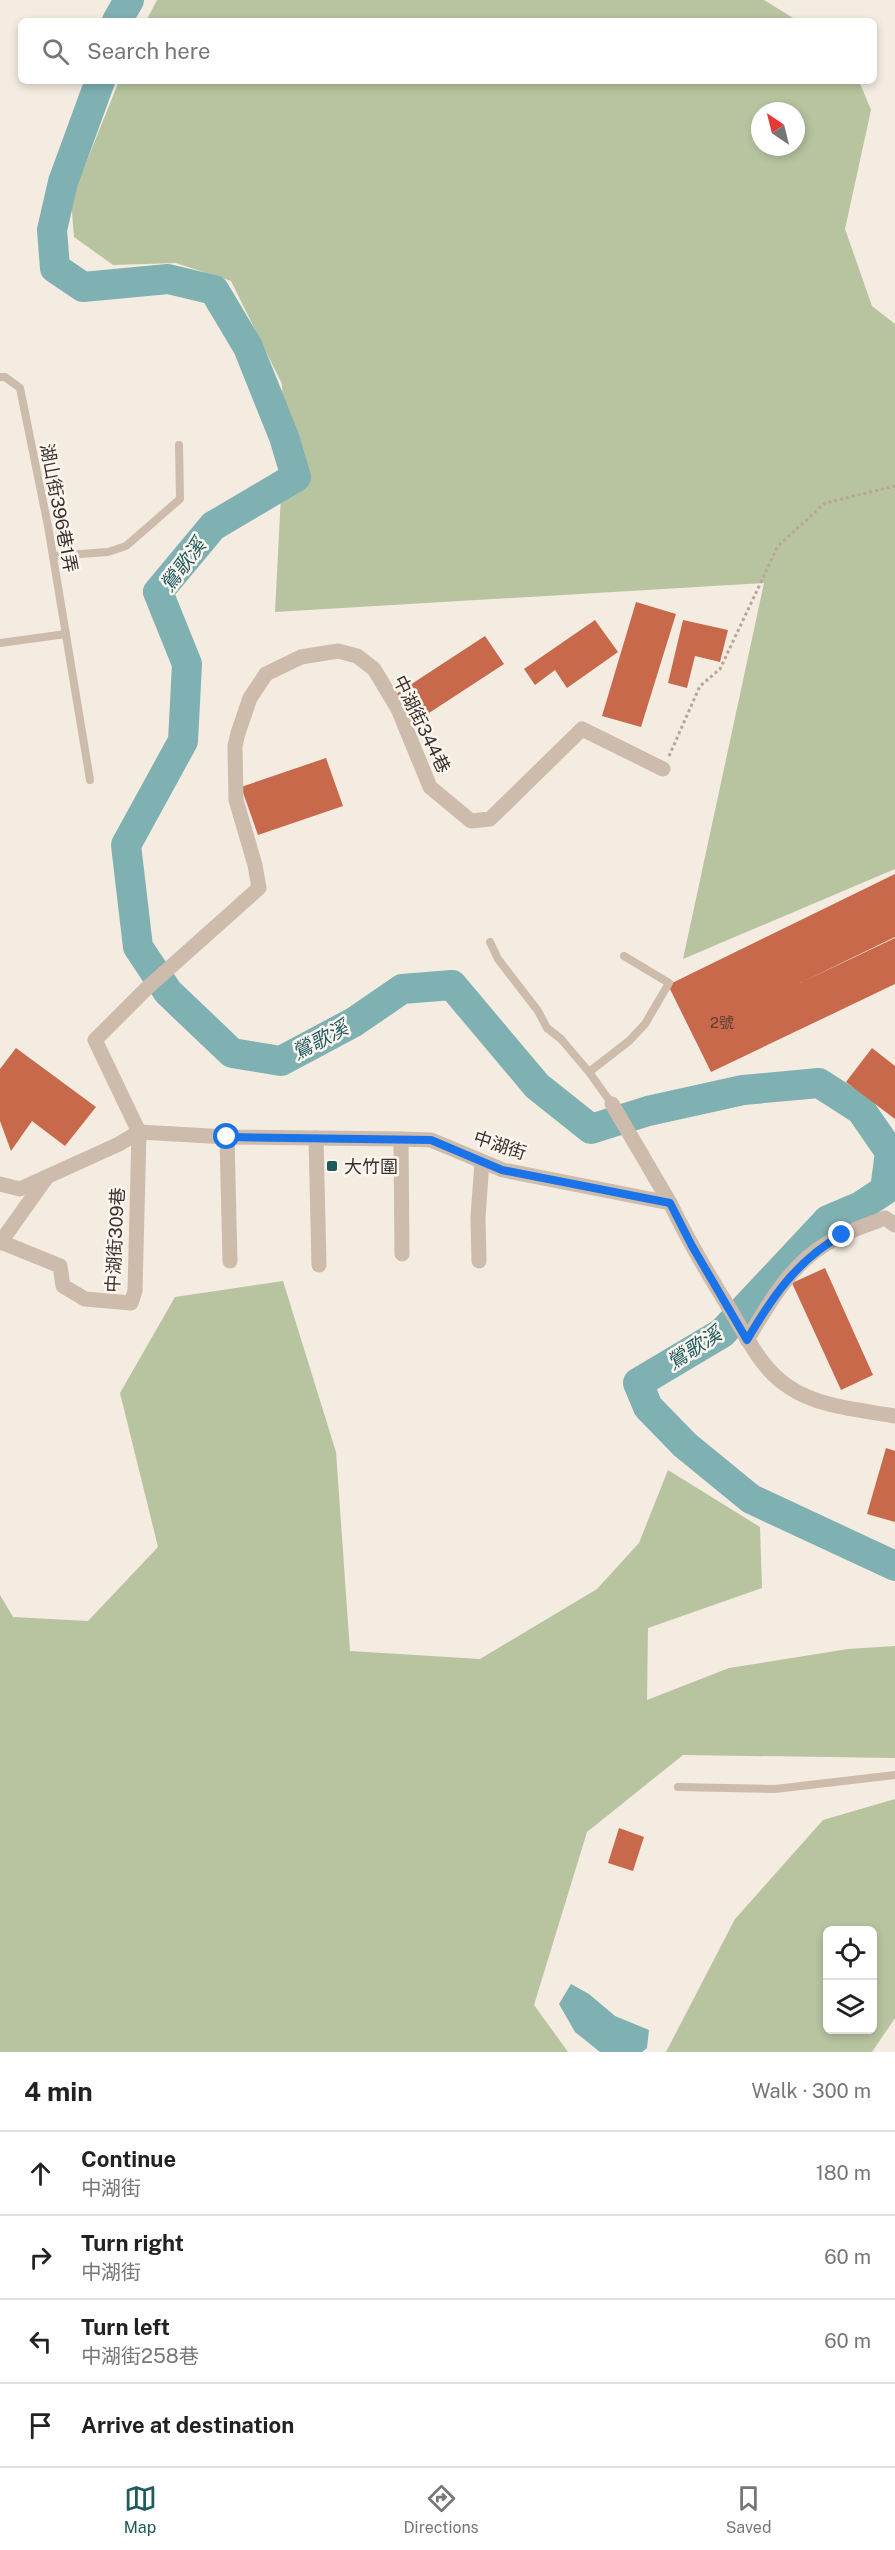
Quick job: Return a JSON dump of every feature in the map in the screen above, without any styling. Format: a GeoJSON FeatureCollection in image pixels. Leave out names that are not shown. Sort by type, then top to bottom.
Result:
{"type":"FeatureCollection","features":[{"type":"Feature","properties":{"kind":"street","name":"中湖街344巷"},"geometry":{"type":"LineString","coordinates":[[139,1132],[95,1040],[147,988],[259,888],[255,865],[236,800],[235,746],[250,698],[266,674],[301,657],[338,651],[357,656],[374,669],[398,709],[430,787],[471,821],[490,819],[582,729],[663,769]]}},
{"type":"Feature","properties":{"kind":"street"},"geometry":{"type":"LineString","coordinates":[[612,1104],[635,1140],[725,1302],[769,1370],[790,1388],[832,1405],[895,1416]]}},
{"type":"Feature","properties":{"kind":"street","name":"中湖街"},"geometry":{"type":"LineString","coordinates":[[139,1132],[227,1137],[431,1140],[502,1170],[670,1203]]}},
{"type":"Feature","properties":{"kind":"street"},"geometry":{"type":"LineString","coordinates":[[0,1184],[20,1189],[119,1144],[139,1132]]}},
{"type":"Feature","properties":{"kind":"street","name":"中湖街309巷"},"geometry":{"type":"LineString","coordinates":[[1,1243],[60,1266],[63,1286],[86,1299],[131,1303],[135,1291],[139,1132]]}},
{"type":"Feature","properties":{"kind":"street"},"geometry":{"type":"LineString","coordinates":[[227,1137],[231,1261]]}},
{"type":"Feature","properties":{"kind":"street"},"geometry":{"type":"LineString","coordinates":[[316,1138],[319,1264]]}},
{"type":"Feature","properties":{"kind":"street"},"geometry":{"type":"LineString","coordinates":[[401,1139],[402,1254]]}},
{"type":"Feature","properties":{"kind":"street"},"geometry":{"type":"LineString","coordinates":[[479,1261],[478,1217],[482,1162]]}},
{"type":"Feature","properties":{"kind":"street"},"geometry":{"type":"LineString","coordinates":[[1,1243],[47,1177]]}},
{"type":"Feature","properties":{"kind":"street"},"geometry":{"type":"LineString","coordinates":[[744,1334],[793,1272],[823,1245],[885,1218],[895,1225]]}},
{"type":"Feature","properties":{"kind":"lane","name":"湖山街396巷1弄"},"geometry":{"type":"LineString","coordinates":[[0,377],[5,377],[20,388],[53,556],[90,780]]}},
{"type":"Feature","properties":{"kind":"lane"},"geometry":{"type":"LineString","coordinates":[[53,556],[108,552],[126,546],[180,499],[178,445]]}},
{"type":"Feature","properties":{"kind":"lane"},"geometry":{"type":"LineString","coordinates":[[0,643],[66,634]]}},
{"type":"Feature","properties":{"kind":"lane"},"geometry":{"type":"LineString","coordinates":[[490,942],[498,959],[538,1011],[547,1028],[561,1039],[590,1072],[612,1104]]}},
{"type":"Feature","properties":{"kind":"lane"},"geometry":{"type":"LineString","coordinates":[[590,1072],[629,1041],[645,1024],[669,983],[624,956]]}},
{"type":"Feature","properties":{"kind":"lane"},"geometry":{"type":"LineString","coordinates":[[678,1787],[775,1789],[895,1775]]}},
{"type":"Feature","properties":{"kind":"path"},"geometry":{"type":"LineString","coordinates":[[663,769],[700,686],[720,669],[778,546],[825,502],[895,486]]}},
{"type":"Feature","properties":{"kind":"green space"},"geometry":{"type":"Polygon","coordinates":[[[157,0],[764,0],[793,18],[148,18],[157,0]]]}},
{"type":"Feature","properties":{"kind":"green space"},"geometry":{"type":"Polygon","coordinates":[[[118,84],[860,84],[871,110],[845,229],[872,306],[895,324],[895,869],[683,959],[764,583],[275,612],[284,437],[282,384],[231,281],[176,263],[113,265],[74,237],[71,200],[118,84]]]}},
{"type":"Feature","properties":{"kind":"green space"},"geometry":{"type":"Polygon","coordinates":[[[283,1281],[336,1452],[350,1651],[480,1659],[597,1589],[639,1543],[668,1470],[760,1527],[762,1588],[648,1628],[647,1700],[729,1668],[848,1649],[895,1646],[895,1758],[683,1755],[587,1832],[534,2005],[568,2052],[0,2052],[0,1595],[13,1617],[88,1621],[158,1547],[120,1393],[175,1297],[283,1281]]]}},
{"type":"Feature","properties":{"kind":"green space"},"geometry":{"type":"Polygon","coordinates":[[[895,1799],[895,2018],[872,2052],[666,2052],[735,1919],[823,1820],[895,1799]]]}},
{"type":"Feature","properties":{"kind":"water"},"geometry":{"type":"Polygon","coordinates":[[[571,1984],[589,1994],[615,2016],[649,2030],[647,2048],[642,2052],[600,2052],[575,2032],[559,2004],[571,1984]]]}},
{"type":"Feature","properties":{"kind":"building"},"geometry":{"type":"Polygon","coordinates":[[[636,602],[676,614],[641,727],[602,716],[636,602]]]}},
{"type":"Feature","properties":{"kind":"building"},"geometry":{"type":"Polygon","coordinates":[[[595,620],[618,652],[567,688],[555,670],[535,685],[524,669],[595,620]]]}},
{"type":"Feature","properties":{"kind":"building"},"geometry":{"type":"Polygon","coordinates":[[[683,620],[728,630],[720,662],[695,656],[687,688],[668,683],[683,620]]]}},
{"type":"Feature","properties":{"kind":"building"},"geometry":{"type":"Polygon","coordinates":[[[485,636],[504,664],[406,728],[387,700],[485,636]]]}},
{"type":"Feature","properties":{"kind":"building"},"geometry":{"type":"Polygon","coordinates":[[[326,758],[343,806],[258,835],[241,787],[326,758]]]}},
{"type":"Feature","properties":{"kind":"building"},"geometry":{"type":"Polygon","coordinates":[[[895,874],[895,937],[800,983],[895,938],[895,984],[711,1072],[668,985],[895,874]]]}},
{"type":"Feature","properties":{"kind":"building"},"geometry":{"type":"Polygon","coordinates":[[[16,1048],[96,1107],[65,1146],[32,1121],[11,1151],[0,1121],[0,1069],[16,1048]]]}},
{"type":"Feature","properties":{"kind":"building"},"geometry":{"type":"Polygon","coordinates":[[[872,1048],[895,1066],[895,1119],[846,1082],[872,1048]]]}},
{"type":"Feature","properties":{"kind":"building"},"geometry":{"type":"Polygon","coordinates":[[[825,1268],[873,1375],[841,1390],[792,1283],[825,1268]]]}},
{"type":"Feature","properties":{"kind":"building"},"geometry":{"type":"Polygon","coordinates":[[[886,1448],[895,1451],[895,1522],[867,1514],[886,1448]]]}},
{"type":"Feature","properties":{"kind":"building"},"geometry":{"type":"Polygon","coordinates":[[[619,1828],[644,1837],[633,1871],[608,1863],[619,1828]]]}},
{"type":"Feature","properties":{"kind":"waterway","name":"鶯歌溪"},"geometry":{"type":"LineString","coordinates":[[119,18],[129,0]]}},
{"type":"Feature","properties":{"kind":"waterway","name":"鶯歌溪"},"geometry":{"type":"LineString","coordinates":[[99,84],[63,182],[52,230],[55,268],[83,287],[168,279],[214,290],[248,347],[284,437],[296,477],[213,526],[158,592],[187,664],[183,741],[126,845],[138,947],[168,992],[232,1053],[281,1061],[354,1022],[402,989],[452,985],[537,1086],[591,1129],[648,1111],[743,1090],[819,1083],[861,1110],[890,1152],[885,1190],[861,1206],[828,1220],[722,1333],[638,1383],[648,1407],[685,1445],[751,1499],[895,1566]]}},
{"type":"Feature","properties":{"kind":"place","name":"大竹圍"},"geometry":{"type":"Point","coordinates":[332,1166]}},
{"type":"Feature","properties":{"kind":"route"},"geometry":{"type":"LineString","coordinates":[[227,1137],[431,1140],[502,1170],[670,1203],[692,1246],[747,1340],[767,1306],[793,1272],[823,1245],[842,1235]]}}]}
